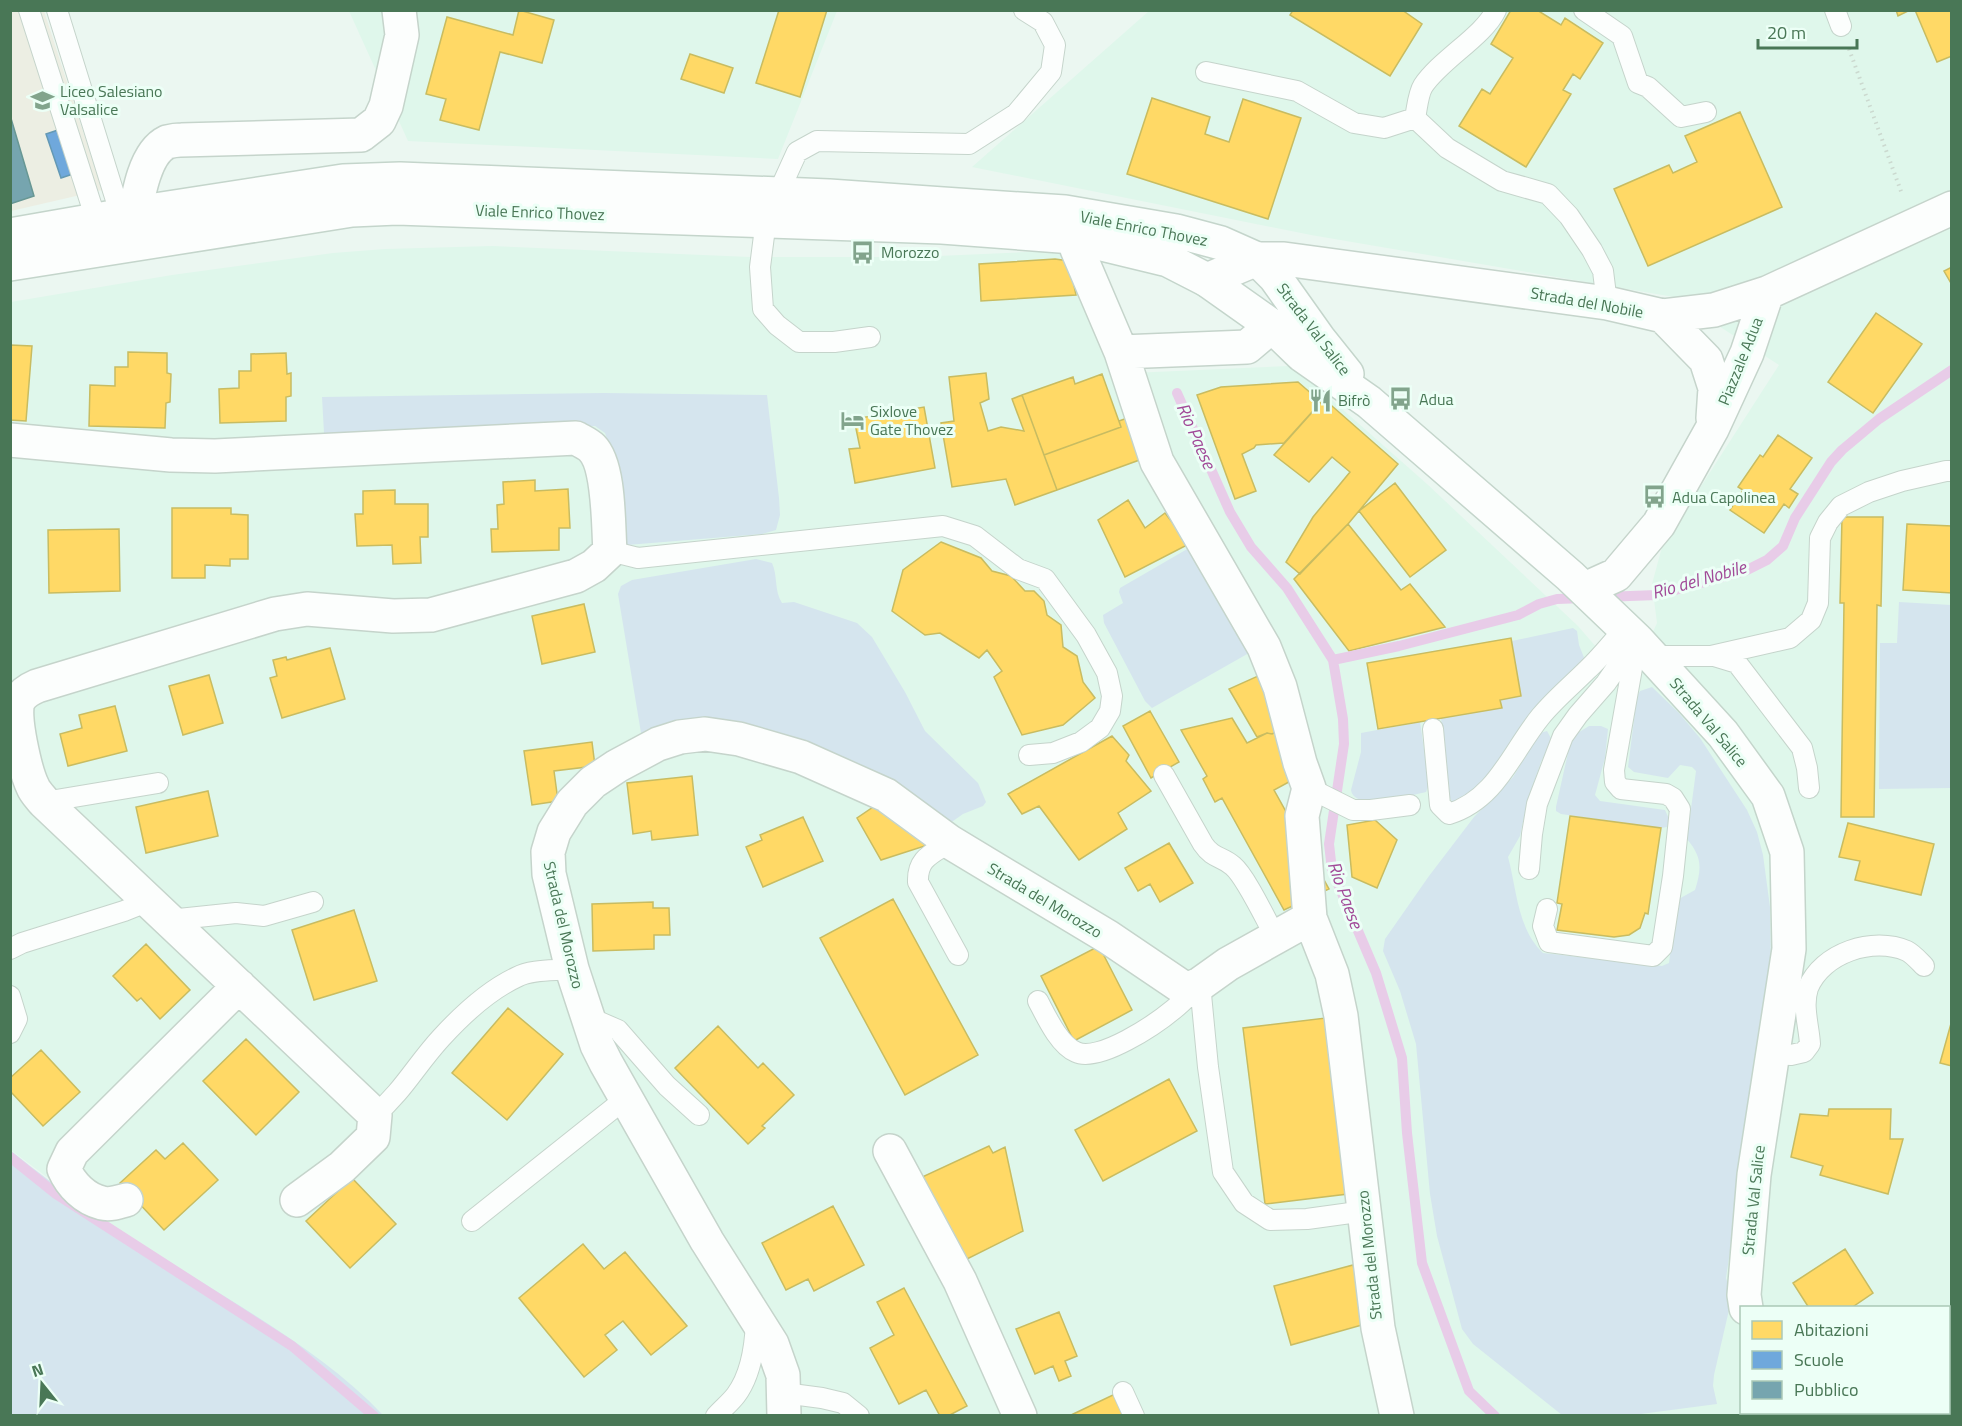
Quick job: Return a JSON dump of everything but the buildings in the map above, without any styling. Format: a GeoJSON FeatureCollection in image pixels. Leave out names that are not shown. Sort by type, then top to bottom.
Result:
{"type":"FeatureCollection","features":[{"type":"Feature","properties":{"kind":"street"},"geometry":{"type":"LineString","coordinates":[[118,228],[152,158],[166,143],[181,140],[361,135],[379,121],[387,106],[402,35],[399,10]]}},
{"type":"Feature","properties":{"kind":"street","name":"Viale Enrico Thovez"},"geometry":{"type":"LineString","coordinates":[[10,235],[397,208],[772,207],[942,226],[1069,224],[1176,231],[1221,243],[1257,259]]}},
{"type":"Feature","properties":{"kind":"street","name":"Strada del Nobile"},"geometry":{"type":"LineString","coordinates":[[1207,280],[1257,259],[1284,259],[1607,303],[1664,316],[1714,310],[1767,293],[1952,208]]}},
{"type":"Feature","properties":{"kind":"street","name":"Viale Enrico Thovez"},"geometry":{"type":"LineString","coordinates":[[1069,224],[1168,260],[1207,280],[1272,326]]}},
{"type":"Feature","properties":{"kind":"street","name":"Viale Enrico Thovez"},"geometry":{"type":"LineString","coordinates":[[1069,224],[1121,352]]}},
{"type":"Feature","properties":{"kind":"street","name":"Viale Enrico Thovez"},"geometry":{"type":"LineString","coordinates":[[10,264],[118,228]]}},
{"type":"Feature","properties":{"kind":"street","name":"Strada Val Salice"},"geometry":{"type":"LineString","coordinates":[[1257,259],[1275,277],[1319,339],[1369,402]]}},
{"type":"Feature","properties":{"kind":"street","name":"Piazzale Adua"},"geometry":{"type":"LineString","coordinates":[[1593,598],[1616,575],[1659,524],[1712,429],[1747,353],[1767,293]]}},
{"type":"Feature","properties":{"kind":"street","name":"Piazzale Adua"},"geometry":{"type":"LineString","coordinates":[[1664,316],[1706,360],[1715,388],[1712,429]]}},
{"type":"Feature","properties":{"kind":"street"},"geometry":{"type":"LineString","coordinates":[[1272,326],[1247,347],[1121,352],[1157,462],[1264,647],[1280,687],[1300,764],[1309,788]]}},
{"type":"Feature","properties":{"kind":"street","name":"Strada Val Salice"},"geometry":{"type":"LineString","coordinates":[[1272,326],[1302,356],[1369,402],[1593,598],[1638,642],[1723,734],[1768,796],[1787,852],[1789,949],[1754,1175],[1744,1295],[1746,1306]]}},
{"type":"Feature","properties":{"kind":"street"},"geometry":{"type":"LineString","coordinates":[[10,440],[171,455],[215,456],[576,438],[592,448],[601,464],[607,494],[610,551],[594,566],[576,576],[430,615],[393,616],[307,609],[275,614],[52,681],[18,694],[16,712],[26,768],[33,788],[44,802],[375,1115],[373,1137],[342,1167],[297,1200]]}},
{"type":"Feature","properties":{"kind":"street","name":"Strada del Morozzo"},"geometry":{"type":"LineString","coordinates":[[784,1404],[783,1375],[772,1344],[707,1241],[625,1099],[597,1045],[572,969],[549,874],[548,852],[554,832],[572,803],[593,782],[617,766],[658,744],[680,738],[705,734],[738,739],[801,757],[886,795],[950,842],[1108,938],[1182,987],[1188,989],[1200,984]]}},
{"type":"Feature","properties":{"kind":"street","name":"Strada del Morozzo"},"geometry":{"type":"LineString","coordinates":[[1309,788],[1302,816],[1310,918],[1332,974],[1341,1016],[1378,1328],[1397,1416]]}},
{"type":"Feature","properties":{"kind":"street"},"geometry":{"type":"LineString","coordinates":[[1200,984],[1228,964],[1310,918]]}},
{"type":"Feature","properties":{"kind":"street"},"geometry":{"type":"LineString","coordinates":[[126,1200],[102,1203],[81,1192],[70,1182],[64,1170],[72,1152],[239,986]]}},
{"type":"Feature","properties":{"kind":"street"},"geometry":{"type":"LineString","coordinates":[[890,1151],[960,1281],[1020,1416]]}},
{"type":"Feature","properties":{"kind":"lane"},"geometry":{"type":"LineString","coordinates":[[28,10],[118,228]]}},
{"type":"Feature","properties":{"kind":"lane"},"geometry":{"type":"LineString","coordinates":[[57,10],[118,228]]}},
{"type":"Feature","properties":{"kind":"lane"},"geometry":{"type":"LineString","coordinates":[[870,337],[834,342],[799,342],[777,325],[763,309],[760,267],[772,207],[797,152],[817,141],[969,144],[1016,114],[1051,72],[1055,45],[1043,22],[1024,10]]}},
{"type":"Feature","properties":{"kind":"lane"},"geometry":{"type":"LineString","coordinates":[[1415,118],[1422,87],[1454,53],[1492,19],[1496,10]]}},
{"type":"Feature","properties":{"kind":"lane"},"geometry":{"type":"LineString","coordinates":[[1584,10],[1622,36],[1638,83],[1648,87],[1681,117],[1706,112]]}},
{"type":"Feature","properties":{"kind":"lane"},"geometry":{"type":"LineString","coordinates":[[1206,72],[1297,91],[1354,123],[1384,128],[1415,118]]}},
{"type":"Feature","properties":{"kind":"lane"},"geometry":{"type":"LineString","coordinates":[[1415,118],[1447,147],[1502,181],[1548,194],[1569,216],[1604,271],[1607,303]]}},
{"type":"Feature","properties":{"kind":"lane"},"geometry":{"type":"LineString","coordinates":[[1711,656],[1790,638],[1811,621],[1818,603],[1821,538],[1828,522],[1841,506],[1869,492],[1902,481],[1952,471]]}},
{"type":"Feature","properties":{"kind":"lane"},"geometry":{"type":"LineString","coordinates":[[610,551],[638,558],[943,526],[975,536],[1018,569],[1045,579],[1086,635],[1107,673],[1112,696],[1110,711],[1100,728],[1082,742],[1053,753],[1029,755]]}},
{"type":"Feature","properties":{"kind":"lane"},"geometry":{"type":"LineString","coordinates":[[1529,869],[1537,804],[1563,736],[1638,642]]}},
{"type":"Feature","properties":{"kind":"lane"},"geometry":{"type":"LineString","coordinates":[[1547,909],[1543,926],[1549,942],[1653,956],[1662,947],[1680,809],[1673,798],[1666,794],[1621,789],[1615,782],[1614,770],[1638,642]]}},
{"type":"Feature","properties":{"kind":"lane"},"geometry":{"type":"LineString","coordinates":[[1433,729],[1440,805],[1449,814],[1461,810],[1490,789],[1510,764],[1541,716],[1590,668],[1638,642],[1737,663],[1802,748],[1808,768],[1809,788]]}},
{"type":"Feature","properties":{"kind":"lane"},"geometry":{"type":"LineString","coordinates":[[1164,775],[1203,844],[1210,854],[1233,866],[1243,879],[1275,936]]}},
{"type":"Feature","properties":{"kind":"lane"},"geometry":{"type":"LineString","coordinates":[[44,802],[158,783]]}},
{"type":"Feature","properties":{"kind":"lane"},"geometry":{"type":"LineString","coordinates":[[1309,788],[1353,810],[1410,805]]}},
{"type":"Feature","properties":{"kind":"lane"},"geometry":{"type":"LineString","coordinates":[[950,842],[921,862],[917,872],[918,882],[958,956]]}},
{"type":"Feature","properties":{"kind":"lane"},"geometry":{"type":"LineString","coordinates":[[10,949],[22,943],[124,911],[159,910],[264,916],[313,902]]}},
{"type":"Feature","properties":{"kind":"lane"},"geometry":{"type":"LineString","coordinates":[[1774,1054],[1804,1053],[1810,1044],[1806,1011],[1808,989],[1821,968],[1840,956],[1866,946],[1886,946],[1908,951],[1924,966]]}},
{"type":"Feature","properties":{"kind":"lane"},"geometry":{"type":"LineString","coordinates":[[375,1115],[393,1100],[441,1038],[470,1009],[493,991],[518,976],[572,969]]}},
{"type":"Feature","properties":{"kind":"lane"},"geometry":{"type":"LineString","coordinates":[[1038,1001],[1064,1042],[1075,1052],[1091,1055],[1116,1045],[1149,1026],[1175,1008],[1200,984]]}},
{"type":"Feature","properties":{"kind":"lane"},"geometry":{"type":"LineString","coordinates":[[1200,984],[1208,1067],[1223,1172],[1244,1203],[1270,1220],[1307,1219],[1365,1211]]}},
{"type":"Feature","properties":{"kind":"lane"},"geometry":{"type":"LineString","coordinates":[[10,996],[17,1020],[10,1033]]}},
{"type":"Feature","properties":{"kind":"lane"},"geometry":{"type":"LineString","coordinates":[[588,1017],[618,1030],[667,1086],[699,1115]]}},
{"type":"Feature","properties":{"kind":"lane"},"geometry":{"type":"LineString","coordinates":[[472,1221],[625,1099]]}},
{"type":"Feature","properties":{"kind":"lane"},"geometry":{"type":"LineString","coordinates":[[716,1416],[736,1396],[744,1384],[755,1342],[757,1319]]}},
{"type":"Feature","properties":{"kind":"lane"},"geometry":{"type":"LineString","coordinates":[[1123,1392],[1134,1416]]}},
{"type":"Feature","properties":{"kind":"lane"},"geometry":{"type":"LineString","coordinates":[[784,1404],[822,1398],[843,1403],[859,1416]]}},
{"type":"Feature","properties":{"kind":"path"},"geometry":{"type":"LineString","coordinates":[[1838,18],[1914,225]]}},
{"type":"Feature","properties":{"kind":"shaded area","name":"Liceo Salesiano Valsalice"},"geometry":{"type":"Polygon","coordinates":[[[10,11],[44,11],[102,190],[11,211],[10,11]]]}},
{"type":"Feature","properties":{"kind":"shaded area"},"geometry":{"type":"Polygon","coordinates":[[[349,11],[837,11],[778,159],[408,141],[349,11]]]}},
{"type":"Feature","properties":{"kind":"shaded area"},"geometry":{"type":"Polygon","coordinates":[[[1149,11],[1951,11],[1951,1415],[383,1415],[175,1266],[101,1218],[11,1150],[11,302],[172,275],[333,253],[385,249],[492,246],[750,257],[916,257],[1049,251],[1070,253],[1132,373],[1289,366],[1298,370],[1427,484],[1578,626],[1597,648],[1651,636],[1657,623],[1652,584],[1662,547],[1779,365],[1674,297],[1311,235],[972,167],[1149,11]]]}},
{"type":"Feature","properties":{"kind":"shaded area"},"geometry":{"type":"Polygon","coordinates":[[[604,393],[767,395],[779,498],[780,515],[776,530],[762,534],[627,545],[619,535],[610,448],[605,433],[595,426],[337,437],[324,433],[322,397],[604,393]]]}},
{"type":"Feature","properties":{"kind":"shaded area"},"geometry":{"type":"Polygon","coordinates":[[[1189,548],[1249,653],[1152,708],[1145,701],[1104,623],[1103,615],[1123,603],[1120,588],[1189,548]]]}},
{"type":"Feature","properties":{"kind":"shaded area"},"geometry":{"type":"Polygon","coordinates":[[[756,559],[772,563],[782,603],[794,602],[857,623],[872,637],[925,731],[978,783],[986,802],[983,806],[963,814],[946,826],[861,772],[642,739],[618,594],[621,586],[632,580],[756,559]]]}},
{"type":"Feature","properties":{"kind":"shaded area"},"geometry":{"type":"Polygon","coordinates":[[[1899,602],[1951,605],[1951,788],[1879,789],[1880,643],[1897,643],[1899,602]]]}},
{"type":"Feature","properties":{"kind":"shaded area"},"geometry":{"type":"Polygon","coordinates":[[[1573,628],[1577,631],[1585,660],[1484,784],[1453,803],[1450,798],[1441,718],[1502,707],[1500,700],[1521,696],[1512,641],[1573,628]]]}},
{"type":"Feature","properties":{"kind":"shaded area"},"geometry":{"type":"Polygon","coordinates":[[[1652,687],[1700,738],[1747,810],[1757,832],[1763,855],[1770,907],[1771,969],[1726,1278],[1732,1297],[1714,1375],[1713,1386],[1717,1404],[1633,1415],[1562,1415],[1473,1344],[1462,1329],[1437,1236],[1430,1194],[1416,1044],[1400,991],[1383,951],[1385,939],[1429,876],[1474,817],[1513,777],[1540,733],[1547,731],[1552,740],[1541,762],[1528,799],[1520,836],[1508,857],[1519,908],[1528,932],[1543,953],[1662,966],[1669,963],[1677,900],[1695,890],[1700,869],[1696,851],[1687,839],[1696,771],[1692,767],[1680,765],[1668,778],[1634,772],[1628,767],[1637,697],[1640,691],[1652,687]]]}},
{"type":"Feature","properties":{"kind":"shaded area"},"geometry":{"type":"Polygon","coordinates":[[[1420,722],[1429,784],[1426,792],[1372,801],[1354,797],[1351,790],[1361,752],[1361,733],[1420,722]]]}},
{"type":"Feature","properties":{"kind":"shaded area"},"geometry":{"type":"Polygon","coordinates":[[[1589,726],[1601,726],[1608,729],[1605,758],[1595,795],[1600,801],[1665,810],[1669,819],[1667,827],[1561,814],[1556,811],[1570,744],[1576,734],[1589,726]]]}},
{"type":"Feature","properties":{"kind":"shaded area"},"geometry":{"type":"Polygon","coordinates":[[[10,1150],[101,1217],[318,1358],[363,1395],[383,1415],[11,1415],[10,1150]]]}},
{"type":"Feature","properties":{"kind":"waterway","name":"Rio del Nobile"},"geometry":{"type":"LineString","coordinates":[[1603,597],[1657,595],[1745,571],[1767,560],[1783,546],[1795,518],[1831,462],[1842,450],[1879,419],[1952,370]]}},
{"type":"Feature","properties":{"kind":"waterway","name":"Rio Paese"},"geometry":{"type":"LineString","coordinates":[[1177,393],[1230,512],[1251,547],[1287,588],[1333,660],[1343,719],[1344,744],[1329,844],[1332,870],[1376,973],[1402,1058],[1407,1133],[1422,1263],[1469,1391],[1495,1416]]}},
{"type":"Feature","properties":{"kind":"waterway","name":"Rio del Nobile"},"geometry":{"type":"LineString","coordinates":[[1333,660],[1399,646],[1518,615],[1539,604],[1557,599],[1584,598]]}},
{"type":"Feature","properties":{"kind":"waterway"},"geometry":{"type":"LineString","coordinates":[[10,1157],[56,1194],[292,1346],[374,1416]]}},
{"type":"Feature","properties":{"kind":"place","name":"Liceo Salesiano Valsalice"},"geometry":{"type":"Point","coordinates":[42,100]}},
{"type":"Feature","properties":{"kind":"place","name":"Morozzo"},"geometry":{"type":"Point","coordinates":[863,252]}},
{"type":"Feature","properties":{"kind":"place","name":"Adua"},"geometry":{"type":"Point","coordinates":[1401,399]}},
{"type":"Feature","properties":{"kind":"place","name":"Bifrò"},"geometry":{"type":"Point","coordinates":[1320,400]}},
{"type":"Feature","properties":{"kind":"place","name":"Sixlove Gate Thovez"},"geometry":{"type":"Point","coordinates":[852,420]}},
{"type":"Feature","properties":{"kind":"place","name":"Adua Capolinea"},"geometry":{"type":"Point","coordinates":[1654,497]}}]}
